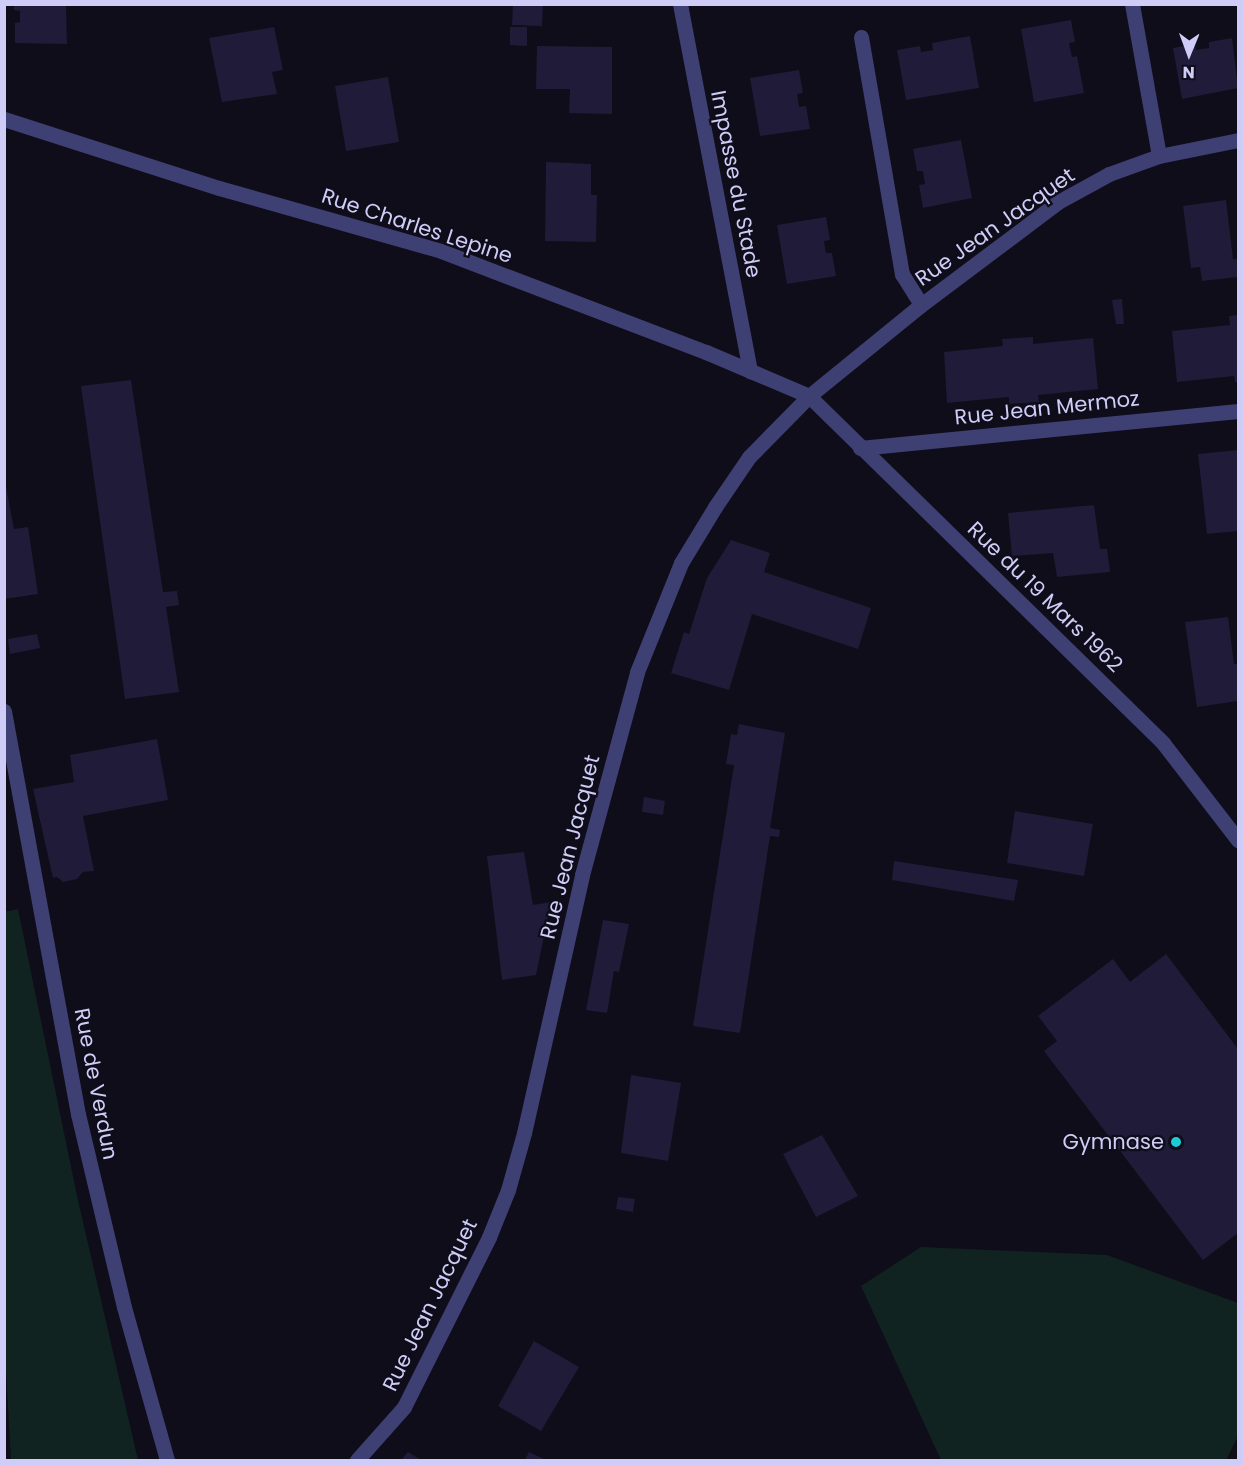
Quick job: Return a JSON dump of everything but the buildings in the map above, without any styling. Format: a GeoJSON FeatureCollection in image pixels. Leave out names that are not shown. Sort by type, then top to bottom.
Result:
{"type":"FeatureCollection","features":[{"type":"Feature","properties":{"kind":"street","name":"Impasse du Stade"},"geometry":{"type":"LineString","coordinates":[[680,4],[750,370]]}},
{"type":"Feature","properties":{"kind":"street"},"geometry":{"type":"LineString","coordinates":[[1132,4],[1159,156]]}},
{"type":"Feature","properties":{"kind":"street","name":"Rue Jean Jacquet"},"geometry":{"type":"LineString","coordinates":[[861,37],[902,274],[921,305]]}},
{"type":"Feature","properties":{"kind":"street","name":"Rue Charles Lepine"},"geometry":{"type":"LineString","coordinates":[[4,119],[219,189],[441,251],[750,370],[809,396]]}},
{"type":"Feature","properties":{"kind":"street","name":"Rue Jean Jacquet"},"geometry":{"type":"LineString","coordinates":[[357,1461],[404,1407],[489,1236],[508,1190],[524,1132],[582,875],[637,672],[654,625],[681,563],[749,457],[809,396],[921,305],[1058,202],[1109,174],[1159,156],[1239,140]]}},
{"type":"Feature","properties":{"kind":"street","name":"Rue du 19 Mars 1962"},"geometry":{"type":"LineString","coordinates":[[809,396],[1163,742],[1239,840]]}},
{"type":"Feature","properties":{"kind":"street","name":"Rue Jean Mermoz"},"geometry":{"type":"LineString","coordinates":[[860,448],[1239,411]]}},
{"type":"Feature","properties":{"kind":"street","name":"Rue de Verdun"},"geometry":{"type":"LineString","coordinates":[[4,711],[78,1114],[124,1307],[166,1461]]}},
{"type":"Feature","properties":{"kind":"green space"},"geometry":{"type":"Polygon","coordinates":[[[18,909],[77,1196],[138,1460],[11,1460],[4,1334],[4,912],[18,909]]]}},
{"type":"Feature","properties":{"kind":"green space"},"geometry":{"type":"Polygon","coordinates":[[[921,1247],[1107,1255],[1238,1303],[1238,1436],[1226,1460],[941,1460],[861,1286],[921,1247]]]}},
{"type":"Feature","properties":{"kind":"place","name":"Gymnase"},"geometry":{"type":"Point","coordinates":[1176,1142]}}]}
